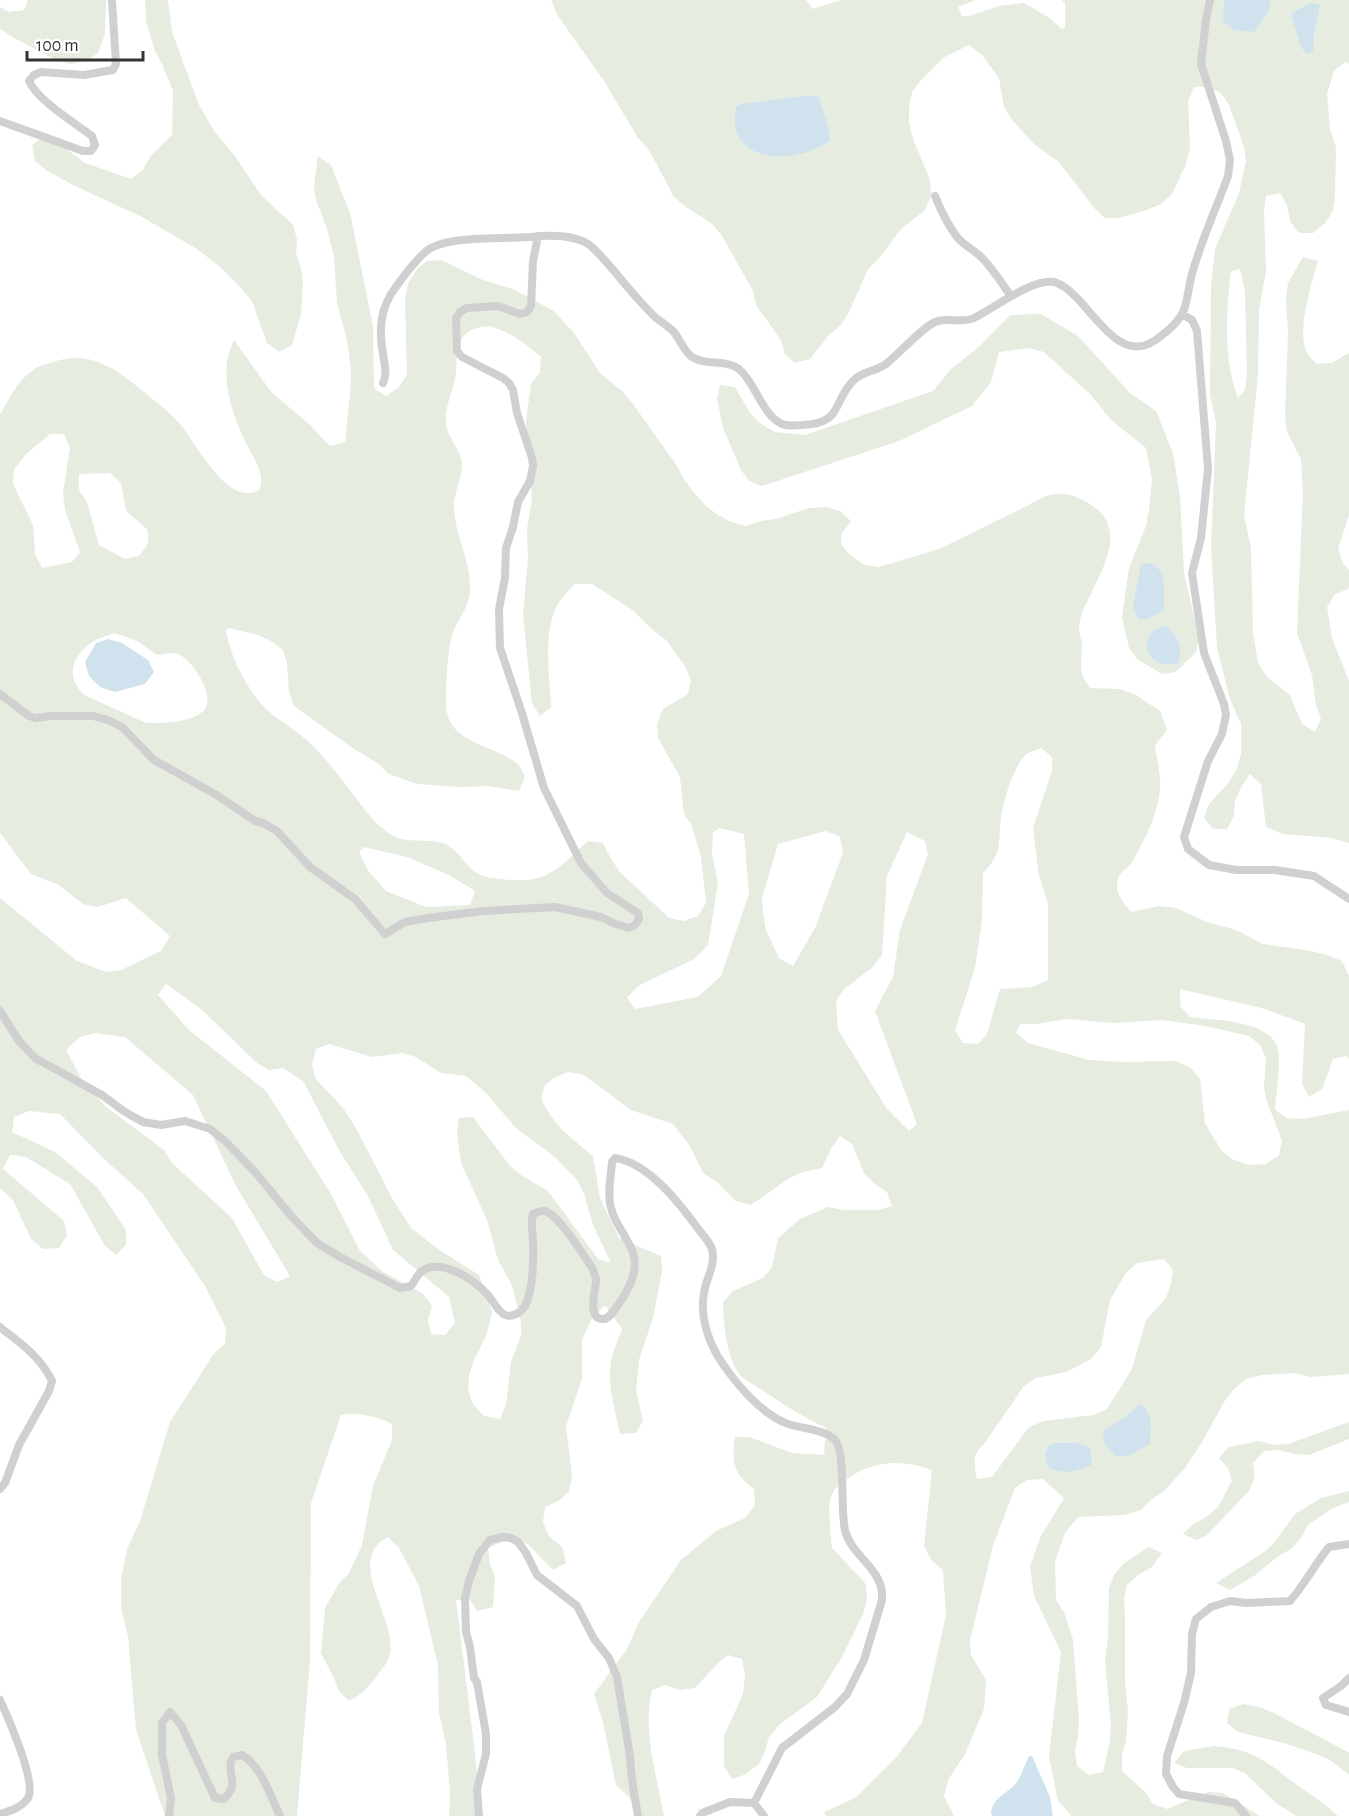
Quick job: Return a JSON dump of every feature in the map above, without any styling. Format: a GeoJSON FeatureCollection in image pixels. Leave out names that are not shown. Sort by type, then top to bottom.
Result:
{"type":"FeatureCollection","features":[{"type":"Feature","properties":{"kind":"street"},"geometry":{"type":"LineString","coordinates":[[0,121],[83,151],[91,151],[95,145],[92,136],[42,98],[32,88],[29,81],[41,72],[84,75],[113,70],[116,64],[112,0]]}},
{"type":"Feature","properties":{"kind":"street"},"geometry":{"type":"LineString","coordinates":[[383,383],[387,369],[380,331],[390,296],[426,252],[436,246],[500,237],[556,235],[579,239],[592,246],[639,300],[672,329],[689,355],[696,359],[738,369],[749,380],[773,419],[786,426],[827,420],[855,378],[883,367],[934,322],[971,320],[1010,295],[1047,282],[1054,282],[1068,288],[1113,338],[1134,347],[1142,347],[1155,340],[1182,314],[1192,272],[1228,176],[1230,160],[1226,141],[1200,64],[1210,0]]}},
{"type":"Feature","properties":{"kind":"street"},"geometry":{"type":"LineString","coordinates":[[935,196],[944,217],[957,237],[992,268],[1010,295]]}},
{"type":"Feature","properties":{"kind":"street"},"geometry":{"type":"LineString","coordinates":[[0,694],[29,716],[36,718],[93,716],[122,727],[154,760],[215,794],[255,821],[277,831],[310,867],[355,899],[385,934],[405,922],[428,918],[483,911],[555,907],[602,917],[629,928],[635,925],[639,919],[638,914],[608,893],[581,863],[544,788],[500,648],[499,609],[505,578],[506,548],[518,502],[530,481],[532,458],[509,383],[462,357],[457,351],[456,318],[460,312],[467,308],[498,306],[520,314],[526,312],[531,306],[533,261],[538,236]]}},
{"type":"Feature","properties":{"kind":"street"},"geometry":{"type":"LineString","coordinates":[[1182,314],[1192,320],[1197,331],[1208,469],[1201,538],[1192,573],[1204,653],[1224,704],[1226,716],[1222,734],[1208,761],[1184,837],[1188,849],[1209,865],[1236,870],[1275,870],[1314,876],[1349,899]]}},
{"type":"Feature","properties":{"kind":"street"},"geometry":{"type":"LineString","coordinates":[[0,1011],[19,1041],[35,1058],[102,1095],[143,1122],[161,1125],[185,1121],[210,1129],[256,1173],[317,1243],[400,1288],[411,1286],[422,1271],[440,1266],[466,1276],[505,1314],[512,1316],[517,1314],[525,1306],[531,1284],[533,1244],[531,1221],[533,1215],[542,1210],[560,1222],[593,1269],[596,1277],[593,1311],[597,1318],[603,1320],[608,1318],[624,1296],[635,1263],[633,1252],[614,1219],[610,1205],[612,1162],[615,1158],[626,1160],[668,1191],[712,1247],[711,1272],[704,1293],[704,1318],[711,1344],[726,1369],[752,1399],[772,1416],[786,1423],[827,1434],[834,1439],[841,1462],[842,1512],[845,1532],[851,1543],[878,1576],[883,1591],[864,1660],[847,1694],[835,1707],[782,1748],[754,1803]]}},
{"type":"Feature","properties":{"kind":"street"},"geometry":{"type":"LineString","coordinates":[[0,1327],[45,1366],[52,1382],[50,1391],[19,1445],[5,1483],[0,1489]]}},
{"type":"Feature","properties":{"kind":"street"},"geometry":{"type":"LineString","coordinates":[[479,1816],[477,1789],[486,1754],[486,1734],[466,1632],[465,1598],[479,1554],[490,1540],[502,1537],[518,1542],[537,1575],[577,1606],[594,1639],[609,1658],[617,1677],[630,1750],[638,1816]]}},
{"type":"Feature","properties":{"kind":"street"},"geometry":{"type":"LineString","coordinates":[[1246,1816],[1235,1803],[1179,1794],[1166,1774],[1167,1756],[1191,1673],[1192,1634],[1196,1619],[1211,1607],[1230,1601],[1247,1603],[1290,1601],[1329,1547],[1349,1544]]}},
{"type":"Feature","properties":{"kind":"street"},"geometry":{"type":"LineString","coordinates":[[1349,1678],[1323,1698],[1326,1705],[1349,1712]]}},
{"type":"Feature","properties":{"kind":"street"},"geometry":{"type":"LineString","coordinates":[[0,1700],[19,1744],[30,1786],[29,1797],[18,1808],[0,1814]]}},
{"type":"Feature","properties":{"kind":"street"},"geometry":{"type":"LineString","coordinates":[[169,1816],[171,1798],[162,1755],[162,1723],[170,1712],[181,1725],[214,1798],[224,1799],[231,1792],[230,1763],[233,1757],[242,1755],[252,1761],[258,1770],[280,1816]]}},
{"type":"Feature","properties":{"kind":"street"},"geometry":{"type":"LineString","coordinates":[[700,1816],[702,1813],[730,1802],[754,1803]]}},
{"type":"Feature","properties":{"kind":"street"},"geometry":{"type":"LineString","coordinates":[[754,1803],[764,1816]]}},
{"type":"Feature","properties":{"kind":"shaded area"},"geometry":{"type":"Polygon","coordinates":[[[28,0],[106,0],[105,34],[98,53],[86,61],[71,64],[58,61],[0,29],[0,7],[9,12],[24,10],[28,0]]]}},
{"type":"Feature","properties":{"kind":"shaded area"},"geometry":{"type":"Polygon","coordinates":[[[145,0],[168,0],[172,32],[199,105],[215,132],[235,156],[261,195],[293,225],[297,239],[296,254],[303,283],[301,314],[292,345],[279,352],[267,343],[252,301],[220,267],[197,249],[142,217],[73,185],[35,161],[32,145],[45,136],[85,163],[131,179],[143,170],[150,157],[172,135],[173,91],[155,51],[146,21],[145,0]]]}},
{"type":"Feature","properties":{"kind":"shaded area"},"geometry":{"type":"Polygon","coordinates":[[[551,0],[806,0],[813,9],[841,0],[975,0],[958,7],[962,16],[969,16],[999,6],[1024,3],[1048,17],[1062,29],[1065,28],[1065,3],[1062,0],[1224,0],[1223,3],[1266,14],[1271,0],[1349,0],[1349,64],[1345,62],[1334,71],[1327,94],[1330,129],[1336,147],[1333,211],[1325,223],[1313,233],[1299,233],[1290,221],[1287,205],[1280,193],[1266,196],[1264,211],[1266,271],[1259,310],[1258,374],[1244,516],[1251,548],[1253,632],[1258,663],[1267,677],[1290,695],[1302,724],[1315,732],[1321,718],[1316,705],[1312,675],[1297,633],[1303,491],[1301,459],[1287,432],[1285,416],[1288,333],[1286,299],[1288,283],[1303,257],[1318,261],[1304,322],[1304,345],[1308,354],[1317,364],[1332,363],[1349,353],[1349,515],[1338,549],[1343,563],[1349,570],[1349,586],[1348,589],[1335,594],[1327,607],[1332,638],[1349,681],[1349,843],[1331,838],[1283,834],[1266,827],[1261,784],[1250,774],[1235,801],[1234,816],[1227,829],[1213,829],[1204,818],[1209,804],[1229,782],[1237,769],[1241,754],[1241,724],[1230,699],[1217,648],[1211,546],[1216,423],[1210,395],[1211,286],[1215,249],[1239,193],[1246,161],[1244,147],[1229,105],[1221,93],[1209,87],[1194,87],[1188,101],[1190,148],[1186,164],[1172,194],[1161,204],[1147,210],[1119,218],[1105,218],[1095,209],[1059,162],[1034,144],[1012,120],[1004,107],[999,78],[982,55],[969,45],[943,58],[912,92],[909,107],[909,122],[913,139],[930,180],[931,196],[925,210],[901,229],[868,269],[841,325],[829,335],[810,359],[795,363],[785,354],[781,340],[756,305],[753,291],[721,234],[711,223],[674,197],[649,150],[638,138],[604,81],[558,16],[551,0]],[[1319,6],[1291,14],[1300,45],[1314,34],[1319,6]],[[810,95],[741,104],[761,154],[783,156],[800,154],[829,129],[819,97],[810,95]],[[1240,269],[1231,271],[1227,335],[1230,367],[1238,398],[1245,390],[1247,375],[1245,292],[1240,269]]]}},
{"type":"Feature","properties":{"kind":"shaded area"},"geometry":{"type":"Polygon","coordinates":[[[318,156],[331,165],[350,213],[373,326],[374,388],[386,396],[398,388],[407,375],[405,299],[408,284],[416,270],[427,261],[441,260],[483,280],[513,289],[554,311],[574,333],[600,373],[623,392],[633,404],[694,493],[706,506],[731,522],[746,526],[809,508],[826,507],[840,511],[851,521],[842,533],[841,544],[850,555],[864,565],[879,567],[939,549],[1052,495],[1064,494],[1076,497],[1095,507],[1106,520],[1110,534],[1109,549],[1080,622],[1081,665],[1084,679],[1090,688],[1120,689],[1136,695],[1160,711],[1167,730],[1155,745],[1160,777],[1159,798],[1149,829],[1135,857],[1119,878],[1117,887],[1119,895],[1131,912],[1159,906],[1176,908],[1207,922],[1236,930],[1263,944],[1327,955],[1342,961],[1349,976],[1349,1059],[1346,1056],[1333,1059],[1322,1089],[1309,1097],[1302,1084],[1305,1024],[1262,1008],[1180,989],[1180,1006],[1190,1017],[1238,1023],[1261,1030],[1270,1036],[1276,1044],[1279,1058],[1275,1109],[1286,1118],[1303,1119],[1349,1110],[1349,1374],[1311,1377],[1294,1373],[1262,1375],[1246,1379],[1224,1402],[1185,1468],[1164,1491],[1141,1510],[1125,1515],[1078,1517],[1065,1533],[1055,1561],[1056,1600],[1064,1612],[1073,1640],[1079,1720],[1075,1750],[1077,1766],[1089,1775],[1103,1772],[1110,1741],[1111,1724],[1105,1663],[1109,1588],[1114,1575],[1124,1563],[1149,1547],[1162,1553],[1152,1567],[1127,1585],[1124,1600],[1125,1680],[1128,1711],[1122,1771],[1145,1792],[1153,1804],[1167,1809],[1208,1792],[1223,1793],[1260,1816],[1072,1816],[1058,1801],[1049,1756],[1061,1652],[1034,1596],[1030,1566],[1041,1536],[1064,1498],[1043,1479],[1027,1480],[1015,1488],[993,1546],[970,1640],[971,1655],[986,1680],[984,1709],[965,1754],[948,1780],[944,1796],[954,1816],[826,1816],[824,1812],[855,1798],[895,1759],[922,1723],[946,1615],[943,1570],[932,1561],[924,1546],[932,1470],[910,1464],[888,1463],[867,1468],[844,1481],[834,1491],[830,1500],[832,1548],[866,1584],[867,1600],[863,1614],[842,1657],[817,1697],[780,1724],[769,1737],[759,1764],[746,1774],[732,1779],[724,1766],[724,1736],[743,1694],[745,1676],[742,1659],[728,1655],[695,1688],[680,1690],[665,1685],[652,1690],[649,1705],[650,1737],[664,1816],[639,1816],[629,1797],[616,1785],[603,1722],[594,1694],[627,1649],[639,1622],[681,1560],[716,1531],[745,1518],[755,1505],[754,1489],[742,1478],[736,1467],[733,1454],[735,1437],[749,1437],[792,1453],[824,1455],[826,1428],[749,1382],[737,1371],[729,1352],[723,1302],[733,1291],[763,1278],[772,1267],[778,1238],[800,1219],[828,1207],[843,1210],[879,1210],[892,1206],[887,1192],[864,1173],[852,1144],[840,1136],[822,1168],[794,1176],[750,1205],[736,1201],[717,1182],[703,1173],[690,1146],[673,1124],[631,1110],[584,1075],[568,1072],[545,1085],[541,1098],[557,1124],[593,1156],[600,1198],[619,1238],[661,1256],[662,1271],[653,1318],[639,1360],[636,1390],[643,1421],[636,1433],[620,1434],[612,1396],[610,1366],[622,1329],[605,1305],[591,1320],[582,1340],[582,1379],[566,1426],[572,1476],[569,1492],[558,1501],[545,1507],[543,1522],[549,1536],[562,1547],[566,1563],[553,1570],[528,1544],[511,1538],[488,1548],[490,1564],[495,1577],[493,1607],[477,1611],[470,1600],[456,1600],[475,1753],[480,1816],[449,1816],[450,1792],[446,1744],[439,1713],[438,1665],[419,1586],[399,1548],[388,1537],[377,1545],[371,1557],[370,1570],[391,1644],[387,1662],[367,1688],[349,1701],[339,1691],[321,1653],[325,1608],[339,1583],[349,1573],[362,1545],[373,1486],[392,1440],[392,1424],[374,1417],[354,1414],[341,1415],[311,1503],[310,1661],[297,1816],[165,1816],[136,1730],[128,1636],[121,1608],[121,1579],[127,1549],[140,1521],[170,1422],[213,1355],[225,1343],[226,1328],[205,1286],[143,1194],[103,1158],[60,1114],[29,1111],[14,1117],[12,1132],[55,1152],[97,1187],[126,1230],[126,1245],[116,1255],[105,1246],[70,1184],[26,1157],[10,1155],[3,1169],[64,1221],[67,1235],[59,1248],[43,1249],[31,1239],[13,1200],[0,1188],[0,898],[77,961],[106,972],[121,970],[161,951],[170,936],[126,898],[98,907],[83,904],[59,885],[31,874],[0,833],[0,415],[20,383],[36,368],[66,359],[79,358],[102,363],[123,375],[168,411],[181,425],[209,465],[227,484],[246,493],[259,491],[261,480],[259,468],[239,427],[228,390],[227,365],[234,340],[272,393],[308,423],[330,446],[345,442],[351,369],[347,340],[337,303],[334,257],[316,200],[314,186],[318,156]],[[489,326],[479,327],[467,333],[461,340],[455,379],[446,412],[447,429],[462,466],[454,510],[470,579],[470,590],[466,607],[451,638],[446,706],[451,723],[457,731],[518,765],[525,776],[519,791],[489,786],[460,787],[417,784],[389,774],[379,764],[294,706],[289,692],[287,663],[283,650],[258,635],[229,628],[226,630],[231,651],[241,673],[260,703],[311,744],[374,821],[396,837],[444,843],[481,875],[516,880],[529,880],[550,873],[588,841],[603,843],[619,871],[669,918],[684,921],[698,916],[706,903],[701,857],[692,826],[684,814],[680,777],[658,738],[657,724],[663,709],[688,694],[691,680],[685,666],[666,640],[631,609],[592,584],[575,584],[559,603],[551,620],[548,658],[551,707],[540,716],[532,703],[523,615],[528,558],[527,529],[532,499],[526,421],[531,384],[540,372],[541,357],[504,331],[489,326]],[[50,434],[26,454],[14,470],[13,484],[33,525],[35,554],[42,568],[72,562],[80,552],[65,510],[63,493],[70,448],[64,434],[50,434]],[[110,473],[79,474],[79,490],[87,502],[99,545],[125,559],[139,556],[148,544],[148,530],[126,511],[121,483],[110,473]],[[115,633],[88,645],[74,663],[73,676],[84,695],[150,723],[168,723],[187,719],[196,716],[206,707],[207,694],[200,678],[191,664],[180,655],[171,653],[157,655],[137,641],[115,633]],[[1041,748],[1023,757],[1014,773],[1002,810],[999,846],[995,858],[983,873],[982,920],[975,968],[955,1030],[963,1043],[978,1044],[987,1034],[1000,989],[1032,987],[1048,980],[1048,903],[1039,876],[1033,828],[1052,771],[1052,757],[1041,748]],[[720,828],[713,832],[712,854],[718,883],[708,945],[694,959],[638,986],[627,998],[635,1009],[698,997],[721,976],[749,894],[744,834],[720,828]],[[826,831],[778,844],[762,898],[766,930],[779,958],[793,966],[815,928],[843,853],[840,837],[826,831]],[[907,832],[887,876],[882,955],[872,968],[844,989],[836,1001],[838,1030],[887,1109],[909,1131],[917,1124],[875,1011],[893,977],[900,930],[928,854],[925,841],[907,832]],[[364,847],[359,852],[369,872],[386,891],[426,907],[470,905],[475,891],[449,875],[407,857],[364,847]],[[166,984],[158,995],[189,1030],[266,1091],[331,1194],[360,1251],[382,1271],[423,1294],[432,1306],[428,1320],[431,1334],[445,1335],[455,1323],[449,1297],[393,1250],[368,1196],[340,1152],[303,1081],[283,1068],[269,1070],[257,1063],[202,1010],[166,984]],[[1068,1019],[1020,1024],[1016,1033],[1028,1043],[1089,1060],[1175,1061],[1190,1067],[1200,1079],[1205,1123],[1221,1150],[1232,1159],[1248,1165],[1266,1164],[1279,1155],[1282,1141],[1266,1099],[1264,1086],[1266,1058],[1260,1045],[1249,1036],[1206,1026],[1162,1020],[1114,1023],[1068,1019]],[[95,1033],[80,1037],[66,1050],[81,1078],[106,1107],[164,1150],[172,1163],[232,1218],[264,1275],[277,1282],[290,1276],[236,1186],[193,1095],[125,1037],[95,1033]],[[329,1044],[316,1049],[312,1064],[315,1078],[343,1108],[356,1128],[393,1200],[411,1228],[438,1249],[479,1275],[492,1312],[487,1334],[469,1375],[468,1390],[473,1404],[484,1416],[500,1419],[506,1405],[511,1362],[521,1336],[521,1322],[512,1285],[498,1260],[487,1220],[461,1163],[457,1133],[459,1118],[473,1117],[510,1166],[548,1191],[598,1259],[611,1263],[593,1225],[584,1194],[577,1180],[555,1157],[516,1128],[485,1092],[466,1076],[441,1073],[416,1057],[402,1053],[372,1057],[329,1044]],[[1164,1259],[1137,1263],[1126,1273],[1110,1300],[1101,1347],[1091,1359],[1066,1372],[1036,1378],[1024,1386],[977,1452],[975,1464],[977,1479],[992,1477],[1029,1427],[1044,1421],[1094,1415],[1107,1409],[1132,1369],[1146,1320],[1166,1298],[1173,1270],[1164,1259]],[[1149,1410],[1125,1417],[1103,1431],[1150,1444],[1149,1410]]]}},
{"type":"Feature","properties":{"kind":"shaded area"},"geometry":{"type":"Polygon","coordinates":[[[1041,314],[1078,336],[1130,393],[1156,411],[1173,453],[1180,497],[1184,573],[1199,638],[1196,652],[1176,672],[1162,674],[1137,659],[1129,648],[1122,617],[1129,568],[1146,526],[1149,509],[1152,480],[1146,448],[1111,420],[1091,395],[1044,352],[1029,348],[999,352],[991,382],[972,406],[899,441],[762,486],[749,481],[741,470],[723,428],[717,398],[720,385],[735,387],[750,413],[761,424],[775,432],[805,435],[933,391],[951,369],[979,347],[1010,315],[1041,314]]]}},
{"type":"Feature","properties":{"kind":"shaded area"},"geometry":{"type":"Polygon","coordinates":[[[1349,1422],[1349,1439],[1309,1455],[1279,1450],[1264,1451],[1253,1463],[1255,1477],[1249,1491],[1207,1535],[1197,1540],[1183,1534],[1193,1524],[1218,1507],[1232,1481],[1228,1468],[1219,1458],[1229,1447],[1259,1441],[1274,1445],[1288,1444],[1349,1422]]]}},
{"type":"Feature","properties":{"kind":"shaded area"},"geometry":{"type":"Polygon","coordinates":[[[1349,1491],[1349,1502],[1333,1508],[1308,1525],[1301,1538],[1291,1549],[1254,1576],[1230,1590],[1216,1583],[1267,1550],[1295,1514],[1321,1498],[1349,1491]]]}},
{"type":"Feature","properties":{"kind":"shaded area"},"geometry":{"type":"Polygon","coordinates":[[[1243,1704],[1260,1707],[1274,1713],[1348,1752],[1349,1775],[1330,1760],[1316,1754],[1238,1732],[1227,1723],[1229,1709],[1243,1704]]]}},
{"type":"Feature","properties":{"kind":"shaded area"},"geometry":{"type":"Polygon","coordinates":[[[1214,1746],[1239,1750],[1259,1758],[1338,1816],[1297,1816],[1277,1804],[1245,1773],[1232,1768],[1187,1768],[1174,1763],[1184,1751],[1214,1746]]]}},
{"type":"Feature","properties":{"kind":"water"},"geometry":{"type":"Polygon","coordinates":[[[1224,0],[1271,0],[1267,14],[1254,32],[1234,30],[1223,21],[1224,0]]]}},
{"type":"Feature","properties":{"kind":"water"},"geometry":{"type":"Polygon","coordinates":[[[1310,3],[1320,5],[1313,51],[1306,54],[1300,45],[1291,14],[1310,3]]]}},
{"type":"Feature","properties":{"kind":"water"},"geometry":{"type":"Polygon","coordinates":[[[811,95],[819,97],[830,140],[800,154],[783,156],[766,155],[752,150],[741,140],[735,126],[736,107],[741,104],[811,95]]]}},
{"type":"Feature","properties":{"kind":"water"},"geometry":{"type":"Polygon","coordinates":[[[1151,563],[1163,577],[1164,609],[1151,617],[1138,619],[1133,608],[1141,564],[1151,563]]]}},
{"type":"Feature","properties":{"kind":"water"},"geometry":{"type":"Polygon","coordinates":[[[1166,626],[1179,643],[1180,653],[1177,664],[1158,663],[1147,649],[1151,633],[1166,626]]]}},
{"type":"Feature","properties":{"kind":"water"},"geometry":{"type":"Polygon","coordinates":[[[108,639],[122,643],[148,660],[154,672],[145,684],[115,692],[100,687],[89,676],[85,662],[96,643],[108,639]]]}},
{"type":"Feature","properties":{"kind":"water"},"geometry":{"type":"Polygon","coordinates":[[[1140,1404],[1145,1407],[1150,1416],[1150,1444],[1128,1456],[1115,1456],[1104,1443],[1103,1431],[1140,1404]]]}},
{"type":"Feature","properties":{"kind":"water"},"geometry":{"type":"Polygon","coordinates":[[[1056,1443],[1076,1443],[1090,1447],[1092,1464],[1070,1472],[1048,1467],[1045,1455],[1048,1446],[1056,1443]]]}},
{"type":"Feature","properties":{"kind":"water"},"geometry":{"type":"Polygon","coordinates":[[[1029,1756],[1032,1756],[1050,1797],[1053,1816],[993,1816],[991,1814],[994,1804],[1017,1782],[1029,1756]]]}}]}
